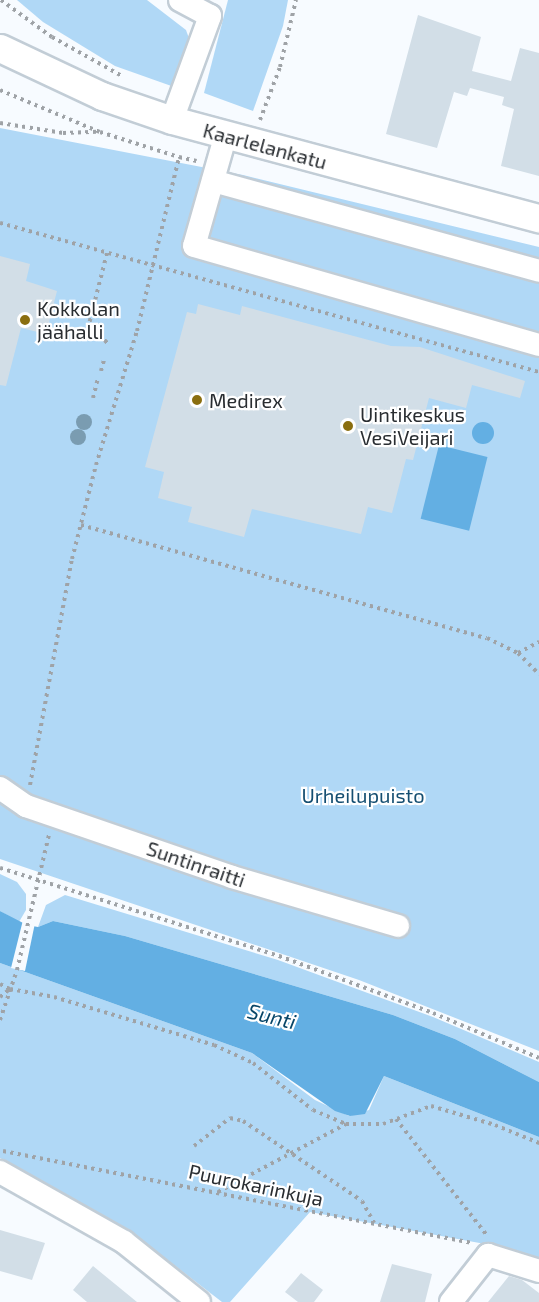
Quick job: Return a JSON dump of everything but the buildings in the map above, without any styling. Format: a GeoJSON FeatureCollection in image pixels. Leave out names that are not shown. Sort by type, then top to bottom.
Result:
{"type":"FeatureCollection","features":[{"type":"Feature","properties":{"kind":"main road","name":"Kaarlelankatu"},"geometry":{"type":"LineString","coordinates":[[0,48],[102,96],[172,120],[226,134],[253,128],[539,218]]}},
{"type":"Feature","properties":{"kind":"street"},"geometry":{"type":"LineString","coordinates":[[172,120],[213,8],[180,0]]}},
{"type":"Feature","properties":{"kind":"street"},"geometry":{"type":"LineString","coordinates":[[226,134],[194,246],[539,345]]}},
{"type":"Feature","properties":{"kind":"street"},"geometry":{"type":"LineString","coordinates":[[213,181],[539,271]]}},
{"type":"Feature","properties":{"kind":"street","name":"Suntinraitti"},"geometry":{"type":"LineString","coordinates":[[0,788],[26,806],[232,877],[398,927]]}},
{"type":"Feature","properties":{"kind":"street"},"geometry":{"type":"LineString","coordinates":[[0,1172],[124,1242],[199,1302]]}},
{"type":"Feature","properties":{"kind":"street"},"geometry":{"type":"LineString","coordinates":[[451,1302],[492,1251],[539,1271]]}},
{"type":"Feature","properties":{"kind":"path"},"geometry":{"type":"LineString","coordinates":[[1,0],[52,37],[130,80]]}},
{"type":"Feature","properties":{"kind":"path"},"geometry":{"type":"LineString","coordinates":[[253,128],[280,67],[296,0]]}},
{"type":"Feature","properties":{"kind":"path"},"geometry":{"type":"LineString","coordinates":[[0,90],[100,132],[179,157]]}},
{"type":"Feature","properties":{"kind":"path"},"geometry":{"type":"LineString","coordinates":[[0,123],[63,133],[100,132]]}},
{"type":"Feature","properties":{"kind":"path"},"geometry":{"type":"LineString","coordinates":[[253,128],[271,124]]}},
{"type":"Feature","properties":{"kind":"path"},"geometry":{"type":"LineString","coordinates":[[0,223],[539,372]]}},
{"type":"Feature","properties":{"kind":"path"},"geometry":{"type":"LineString","coordinates":[[107,253],[89,324],[108,344]]}},
{"type":"Feature","properties":{"kind":"path"},"geometry":{"type":"LineString","coordinates":[[29,792],[81,525],[137,331],[152,266]]}},
{"type":"Feature","properties":{"kind":"path"},"geometry":{"type":"LineString","coordinates":[[100,371],[104,360]]}},
{"type":"Feature","properties":{"kind":"path"},"geometry":{"type":"LineString","coordinates":[[93,398],[98,378]]}},
{"type":"Feature","properties":{"kind":"path"},"geometry":{"type":"LineString","coordinates":[[81,525],[487,638],[518,653],[539,674]]}},
{"type":"Feature","properties":{"kind":"path"},"geometry":{"type":"LineString","coordinates":[[518,653],[539,642]]}},
{"type":"Feature","properties":{"kind":"path"},"geometry":{"type":"LineString","coordinates":[[0,1020],[18,970],[51,828]]}},
{"type":"Feature","properties":{"kind":"path"},"geometry":{"type":"LineString","coordinates":[[0,868],[38,882],[279,956],[434,1013],[539,1058]]}},
{"type":"Feature","properties":{"kind":"path"},"geometry":{"type":"LineString","coordinates":[[0,984],[10,989],[54,997],[214,1045],[253,1063],[313,1110],[346,1124],[363,1126],[396,1119],[431,1106],[495,1125],[539,1143]]}},
{"type":"Feature","properties":{"kind":"path"},"geometry":{"type":"LineString","coordinates":[[0,997],[10,989]]}},
{"type":"Feature","properties":{"kind":"path"},"geometry":{"type":"LineString","coordinates":[[194,1146],[230,1118],[243,1121],[286,1153],[362,1201],[374,1224]]}},
{"type":"Feature","properties":{"kind":"path"},"geometry":{"type":"LineString","coordinates":[[396,1119],[492,1251]]}},
{"type":"Feature","properties":{"kind":"path"},"geometry":{"type":"LineString","coordinates":[[218,1192],[286,1153],[346,1124]]}},
{"type":"Feature","properties":{"kind":"path","name":"Puurokarinkuja"},"geometry":{"type":"LineString","coordinates":[[0,1152],[8,1149],[374,1224],[492,1251]]}},
{"type":"Feature","properties":{"kind":"green space"},"geometry":{"type":"Polygon","coordinates":[[[17,0],[147,0],[186,30],[191,44],[177,88],[115,66],[43,22],[17,0]]]}},
{"type":"Feature","properties":{"kind":"green space"},"geometry":{"type":"Polygon","coordinates":[[[228,0],[288,0],[283,26],[253,111],[204,93],[228,0]]]}},
{"type":"Feature","properties":{"kind":"green space","name":"Urheilupuisto"},"geometry":{"type":"Polygon","coordinates":[[[0,128],[243,175],[539,247],[539,1051],[359,980],[0,859],[0,128]]]}},
{"type":"Feature","properties":{"kind":"green space"},"geometry":{"type":"Polygon","coordinates":[[[0,874],[17,882],[26,894],[26,910],[19,922],[0,911],[0,874]]]}},
{"type":"Feature","properties":{"kind":"green space"},"geometry":{"type":"Polygon","coordinates":[[[65,895],[278,960],[433,1017],[539,1062],[539,1082],[455,1039],[393,1015],[125,936],[53,921],[38,927],[46,905],[65,895]]]}},
{"type":"Feature","properties":{"kind":"green space"},"geometry":{"type":"Polygon","coordinates":[[[0,963],[252,1053],[315,1100],[349,1116],[369,1110],[384,1076],[539,1137],[539,1260],[496,1246],[310,1212],[230,1302],[222,1302],[130,1231],[0,1158],[0,963]]]}},
{"type":"Feature","properties":{"kind":"water"},"geometry":{"type":"Polygon","coordinates":[[[483,422],[491,425],[494,433],[491,441],[483,444],[475,441],[472,433],[475,425],[483,422]]]}},
{"type":"Feature","properties":{"kind":"water"},"geometry":{"type":"Polygon","coordinates":[[[439,445],[488,457],[469,531],[421,519],[439,445]]]}},
{"type":"Feature","properties":{"kind":"water","name":"Sunti"},"geometry":{"type":"Polygon","coordinates":[[[0,911],[27,925],[38,927],[53,921],[125,936],[393,1015],[455,1039],[539,1082],[539,1137],[384,1076],[365,1114],[350,1116],[335,1111],[252,1053],[0,963],[0,911]]]}},
{"type":"Feature","properties":{"kind":"pier"},"geometry":{"type":"Polygon","coordinates":[[[23,920],[35,923],[25,971],[11,968],[23,920]]]}},
{"type":"Feature","properties":{"kind":"place","name":"Kokkolan jäähalli"},"geometry":{"type":"Point","coordinates":[25,320]}},
{"type":"Feature","properties":{"kind":"place","name":"Medirex"},"geometry":{"type":"Point","coordinates":[197,400]}},
{"type":"Feature","properties":{"kind":"place","name":"Uintikeskus VesiVeijari"},"geometry":{"type":"Point","coordinates":[348,426]}}]}
